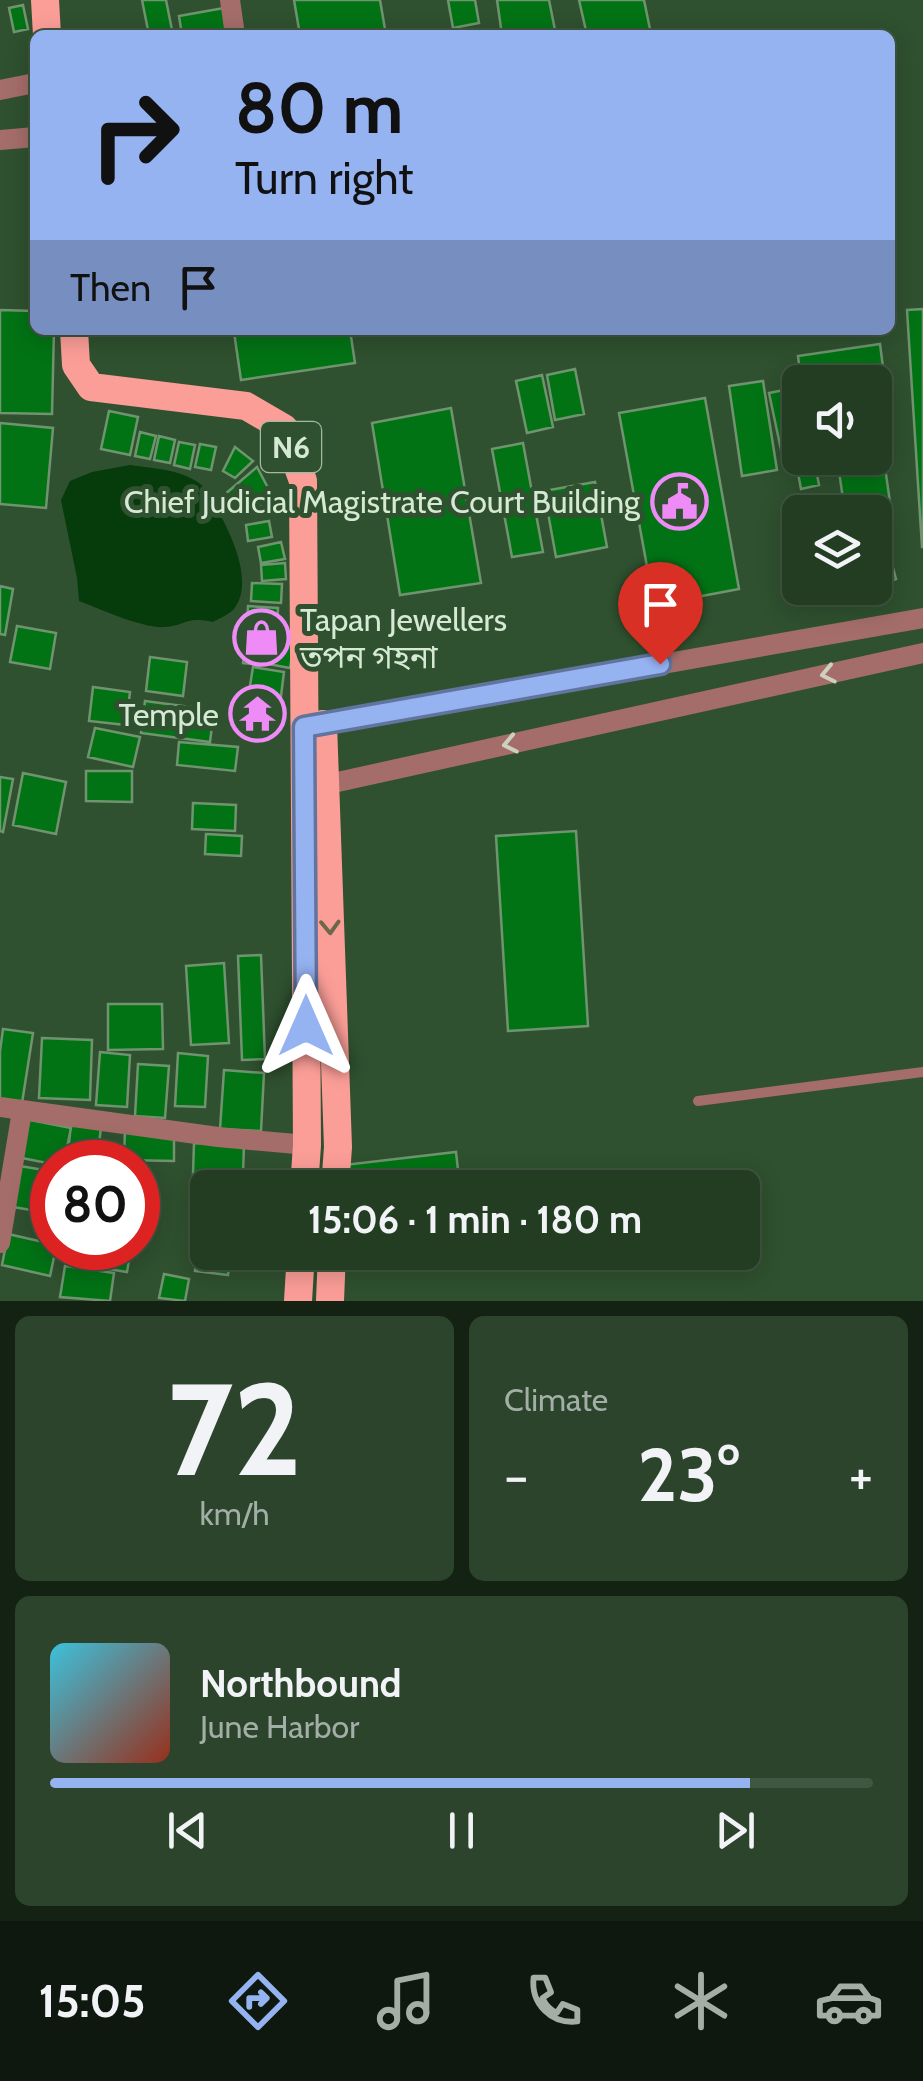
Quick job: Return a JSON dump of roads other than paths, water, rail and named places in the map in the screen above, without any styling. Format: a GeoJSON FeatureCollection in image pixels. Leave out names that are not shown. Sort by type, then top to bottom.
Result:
{"type":"FeatureCollection","features":[{"type":"Feature","properties":{"kind":"highway"},"geometry":{"type":"LineString","coordinates":[[45,0],[47,30]]}},
{"type":"Feature","properties":{"kind":"highway","name":"N6"},"geometry":{"type":"LineString","coordinates":[[74,335],[76,364],[91,387],[246,406],[284,428],[303,481],[315,787],[305,1170]]}},
{"type":"Feature","properties":{"kind":"highway","name":"N6"},"geometry":{"type":"LineString","coordinates":[[315,787],[337,1170]]}},
{"type":"Feature","properties":{"kind":"highway"},"geometry":{"type":"LineString","coordinates":[[298,1301],[300,1270]]}},
{"type":"Feature","properties":{"kind":"highway"},"geometry":{"type":"LineString","coordinates":[[330,1301],[331,1270]]}},
{"type":"Feature","properties":{"kind":"street"},"geometry":{"type":"LineString","coordinates":[[230,0],[234,30]]}},
{"type":"Feature","properties":{"kind":"street"},"geometry":{"type":"LineString","coordinates":[[0,90],[30,84]]}},
{"type":"Feature","properties":{"kind":"street"},"geometry":{"type":"LineString","coordinates":[[0,140],[30,137]]}},
{"type":"Feature","properties":{"kind":"street"},"geometry":{"type":"LineString","coordinates":[[314,726],[923,618]]}},
{"type":"Feature","properties":{"kind":"street"},"geometry":{"type":"LineString","coordinates":[[315,787],[923,653]]}},
{"type":"Feature","properties":{"kind":"street"},"geometry":{"type":"LineString","coordinates":[[0,1107],[307,1145]]}},
{"type":"Feature","properties":{"kind":"street"},"geometry":{"type":"LineString","coordinates":[[0,1243],[22,1110]]}},
{"type":"Feature","properties":{"kind":"lane"},"geometry":{"type":"LineString","coordinates":[[698,1101],[923,1072]]}},
{"type":"Feature","properties":{"kind":"place","name":"Chief Judicial Magistrate Court Building"},"geometry":{"type":"Point","coordinates":[679,501]}},
{"type":"Feature","properties":{"kind":"place","name":"Tapan Jewellers তপন গহনা"},"geometry":{"type":"Point","coordinates":[261,637]}},
{"type":"Feature","properties":{"kind":"place","name":"Temple"},"geometry":{"type":"Point","coordinates":[258,714]}}]}
